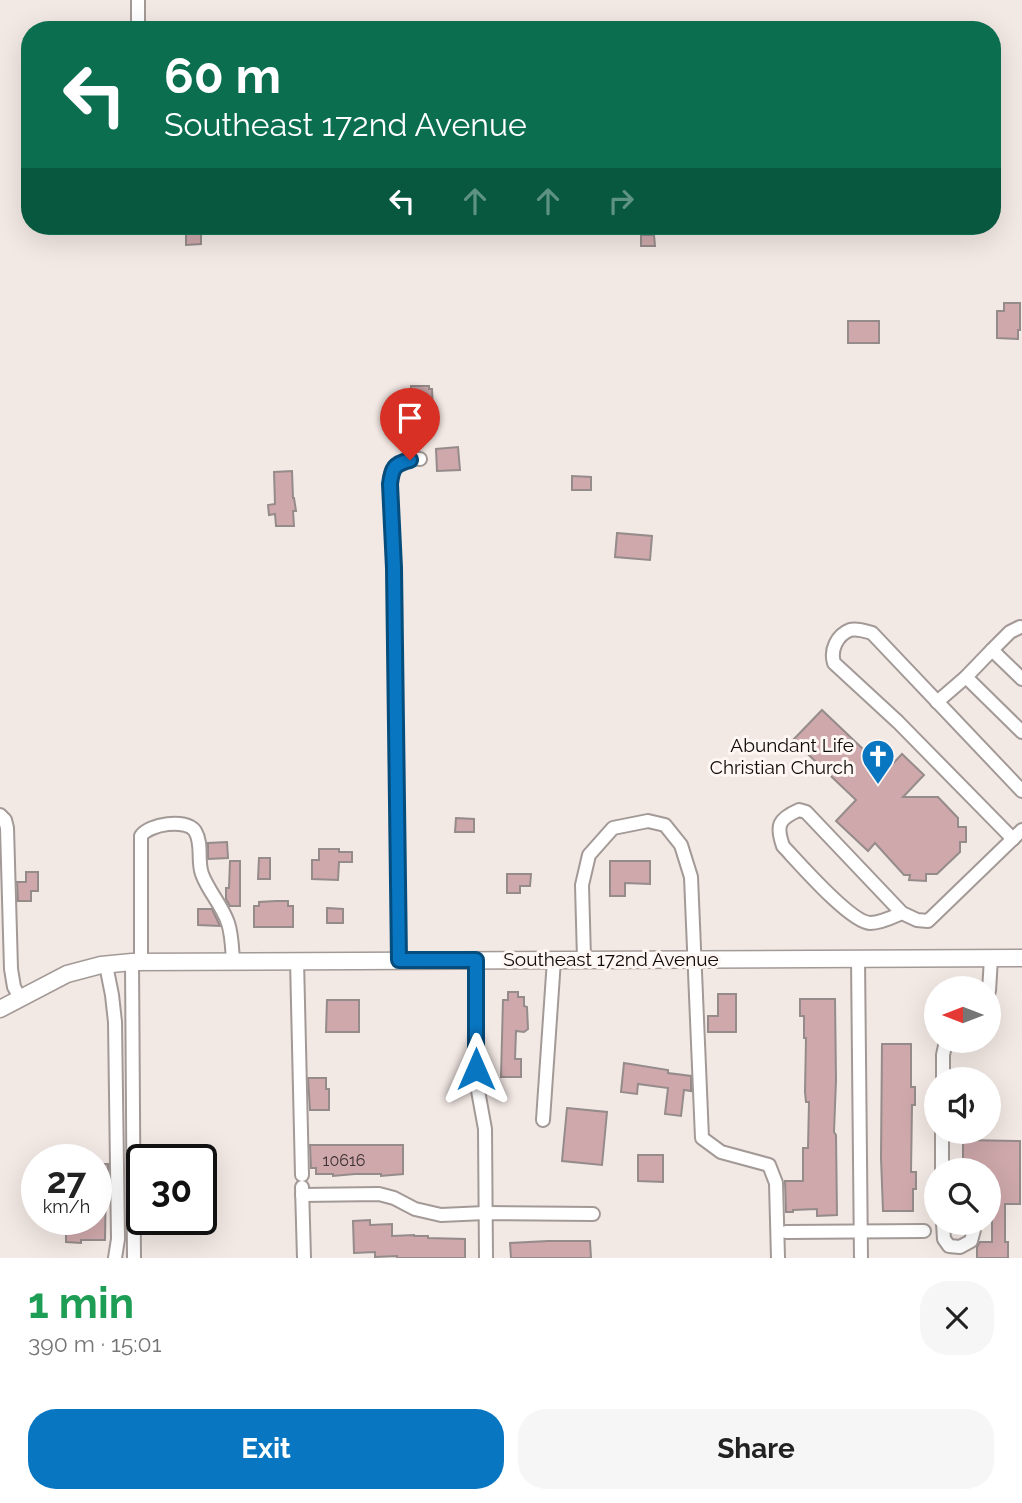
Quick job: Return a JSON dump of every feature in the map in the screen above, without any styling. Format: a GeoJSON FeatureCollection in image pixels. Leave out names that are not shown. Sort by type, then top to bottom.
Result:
{"type":"FeatureCollection","features":[{"type":"Feature","properties":{"kind":"main road","name":"Southeast 172nd Avenue"},"geometry":{"type":"LineString","coordinates":[[0,1009],[67,974],[106,965],[137,962],[1022,958]]}},
{"type":"Feature","properties":{"kind":"street"},"geometry":{"type":"LineString","coordinates":[[138,0],[138,21]]}},
{"type":"Feature","properties":{"kind":"street"},"geometry":{"type":"LineString","coordinates":[[399,960],[394,568],[390,484],[392,471],[400,463],[420,459]]}},
{"type":"Feature","properties":{"kind":"street"},"geometry":{"type":"LineString","coordinates":[[937,702],[1010,632],[1021,627]]}},
{"type":"Feature","properties":{"kind":"street"},"geometry":{"type":"LineString","coordinates":[[902,913],[872,923],[862,921],[847,911],[783,846],[779,827],[784,818],[799,810],[806,812],[902,913],[917,920],[929,921],[1017,835],[834,663],[831,655],[833,646],[851,630],[872,633],[1022,791]]}},
{"type":"Feature","properties":{"kind":"street"},"geometry":{"type":"LineString","coordinates":[[992,650],[1022,679]]}},
{"type":"Feature","properties":{"kind":"street"},"geometry":{"type":"LineString","coordinates":[[966,677],[1022,732]]}},
{"type":"Feature","properties":{"kind":"street"},"geometry":{"type":"LineString","coordinates":[[0,815],[7,828],[11,969],[14,987],[20,998]]}},
{"type":"Feature","properties":{"kind":"street"},"geometry":{"type":"LineString","coordinates":[[584,959],[582,885],[589,855],[613,828],[648,821],[665,825],[681,845],[691,877],[702,1138],[721,1152],[769,1165],[776,1184],[778,1258]]}},
{"type":"Feature","properties":{"kind":"street"},"geometry":{"type":"LineString","coordinates":[[134,1258],[137,962],[141,836],[145,831],[152,827],[173,824],[187,825],[194,829],[199,842],[201,872],[227,921],[233,961]]}},
{"type":"Feature","properties":{"kind":"street"},"geometry":{"type":"LineString","coordinates":[[858,958],[861,1258]]}},
{"type":"Feature","properties":{"kind":"street"},"geometry":{"type":"LineString","coordinates":[[989,976],[990,958]]}},
{"type":"Feature","properties":{"kind":"street"},"geometry":{"type":"LineString","coordinates":[[297,960],[304,1258]]}},
{"type":"Feature","properties":{"kind":"street"},"geometry":{"type":"LineString","coordinates":[[476,960],[476,1069],[485,1129],[486,1258]]}},
{"type":"Feature","properties":{"kind":"street"},"geometry":{"type":"LineString","coordinates":[[543,1120],[554,960]]}},
{"type":"Feature","properties":{"kind":"street"},"geometry":{"type":"LineString","coordinates":[[106,965],[115,1021],[118,1227],[115,1258]]}},
{"type":"Feature","properties":{"kind":"street"},"geometry":{"type":"LineString","coordinates":[[302,1186],[379,1194],[434,1214],[593,1214]]}},
{"type":"Feature","properties":{"kind":"street"},"geometry":{"type":"LineString","coordinates":[[786,1232],[924,1231]]}},
{"type":"Feature","properties":{"kind":"street"},"geometry":{"type":"LineString","coordinates":[[944,1235],[949,1246],[960,1247],[971,1241],[973,1235]]}},
{"type":"Feature","properties":{"kind":"building"},"geometry":{"type":"Polygon","coordinates":[[[186,235],[201,235],[201,244],[186,245],[186,235]]]}},
{"type":"Feature","properties":{"kind":"building"},"geometry":{"type":"Polygon","coordinates":[[[641,235],[654,235],[655,246],[641,246],[641,235]]]}},
{"type":"Feature","properties":{"kind":"building"},"geometry":{"type":"Polygon","coordinates":[[[1004,303],[1020,303],[1018,339],[997,338],[997,311],[1004,311],[1004,303]]]}},
{"type":"Feature","properties":{"kind":"building"},"geometry":{"type":"Polygon","coordinates":[[[848,321],[879,321],[879,343],[848,343],[848,321]]]}},
{"type":"Feature","properties":{"kind":"building"},"geometry":{"type":"Polygon","coordinates":[[[411,386],[429,386],[429,389],[432,389],[433,412],[426,412],[426,421],[412,421],[411,386]]]}},
{"type":"Feature","properties":{"kind":"building"},"geometry":{"type":"Polygon","coordinates":[[[458,447],[460,470],[437,471],[436,449],[458,447]]]}},
{"type":"Feature","properties":{"kind":"building"},"geometry":{"type":"Polygon","coordinates":[[[292,471],[296,511],[293,511],[294,526],[276,526],[275,514],[269,515],[268,505],[275,504],[274,472],[292,471]]]}},
{"type":"Feature","properties":{"kind":"building"},"geometry":{"type":"Polygon","coordinates":[[[572,476],[591,477],[591,490],[572,490],[572,476]]]}},
{"type":"Feature","properties":{"kind":"building"},"geometry":{"type":"Polygon","coordinates":[[[617,533],[652,536],[650,560],[615,557],[617,533]]]}},
{"type":"Feature","properties":{"kind":"building","name":"Abundant Life Christian Church"},"geometry":{"type":"Polygon","coordinates":[[[822,710],[886,771],[902,754],[924,775],[903,797],[938,797],[958,818],[958,827],[966,827],[966,842],[960,842],[960,852],[937,874],[926,874],[926,881],[909,880],[910,875],[904,875],[875,843],[868,851],[836,821],[856,800],[793,740],[822,710]]]}},
{"type":"Feature","properties":{"kind":"building"},"geometry":{"type":"Polygon","coordinates":[[[456,818],[474,819],[474,832],[455,832],[456,818]]]}},
{"type":"Feature","properties":{"kind":"building"},"geometry":{"type":"Polygon","coordinates":[[[227,842],[228,858],[208,859],[208,843],[227,842]]]}},
{"type":"Feature","properties":{"kind":"building"},"geometry":{"type":"Polygon","coordinates":[[[319,849],[352,852],[352,862],[339,862],[338,880],[312,879],[312,860],[319,860],[319,849]]]}},
{"type":"Feature","properties":{"kind":"building"},"geometry":{"type":"Polygon","coordinates":[[[259,858],[270,858],[270,879],[258,879],[259,858]]]}},
{"type":"Feature","properties":{"kind":"building"},"geometry":{"type":"Polygon","coordinates":[[[230,861],[240,861],[240,906],[230,906],[226,899],[230,861]]]}},
{"type":"Feature","properties":{"kind":"building"},"geometry":{"type":"Polygon","coordinates":[[[610,861],[650,861],[650,884],[625,883],[625,896],[610,896],[610,861]]]}},
{"type":"Feature","properties":{"kind":"building"},"geometry":{"type":"Polygon","coordinates":[[[26,872],[38,872],[38,891],[31,891],[31,901],[18,901],[17,882],[26,882],[26,872]]]}},
{"type":"Feature","properties":{"kind":"building"},"geometry":{"type":"Polygon","coordinates":[[[507,874],[531,874],[530,886],[520,886],[520,893],[507,893],[507,874]]]}},
{"type":"Feature","properties":{"kind":"building"},"geometry":{"type":"Polygon","coordinates":[[[288,901],[288,906],[293,906],[293,927],[254,927],[254,906],[259,906],[259,902],[288,901]]]}},
{"type":"Feature","properties":{"kind":"building"},"geometry":{"type":"Polygon","coordinates":[[[327,908],[343,909],[343,923],[327,923],[327,908]]]}},
{"type":"Feature","properties":{"kind":"building"},"geometry":{"type":"Polygon","coordinates":[[[198,909],[212,909],[220,926],[198,925],[198,909]]]}},
{"type":"Feature","properties":{"kind":"building"},"geometry":{"type":"Polygon","coordinates":[[[508,992],[518,992],[518,997],[524,997],[524,1006],[527,1007],[528,1029],[524,1032],[516,1031],[515,1059],[521,1059],[521,1077],[501,1077],[503,1000],[508,1000],[508,992]]]}},
{"type":"Feature","properties":{"kind":"building"},"geometry":{"type":"Polygon","coordinates":[[[718,994],[736,994],[736,1032],[708,1032],[708,1016],[718,1016],[718,994]]]}},
{"type":"Feature","properties":{"kind":"building"},"geometry":{"type":"Polygon","coordinates":[[[800,999],[835,999],[834,1132],[837,1215],[817,1216],[817,1209],[786,1212],[785,1181],[803,1181],[803,1148],[808,1148],[806,1038],[804,1016],[800,1016],[800,999]]]}},
{"type":"Feature","properties":{"kind":"building"},"geometry":{"type":"Polygon","coordinates":[[[327,1000],[359,1000],[359,1032],[326,1032],[327,1000]]]}},
{"type":"Feature","properties":{"kind":"building"},"geometry":{"type":"Polygon","coordinates":[[[882,1044],[911,1044],[911,1087],[915,1087],[915,1105],[912,1105],[911,1172],[916,1172],[913,1211],[883,1211],[882,1044]]]}},
{"type":"Feature","properties":{"kind":"building"},"geometry":{"type":"Polygon","coordinates":[[[624,1063],[691,1076],[691,1091],[684,1090],[681,1116],[665,1114],[668,1088],[638,1084],[637,1094],[621,1092],[624,1063]]]}},
{"type":"Feature","properties":{"kind":"building"},"geometry":{"type":"Polygon","coordinates":[[[308,1078],[326,1078],[329,1110],[310,1110],[308,1078]]]}},
{"type":"Feature","properties":{"kind":"building"},"geometry":{"type":"Polygon","coordinates":[[[567,1108],[607,1112],[602,1165],[562,1161],[567,1108]]]}},
{"type":"Feature","properties":{"kind":"building"},"geometry":{"type":"Polygon","coordinates":[[[1020,1141],[1020,1204],[1005,1204],[1005,1242],[1008,1242],[1008,1258],[977,1258],[980,1242],[992,1242],[992,1235],[1001,1235],[1001,1158],[963,1158],[963,1144],[1020,1141]]]}},
{"type":"Feature","properties":{"kind":"building"},"geometry":{"type":"Polygon","coordinates":[[[310,1145],[403,1145],[403,1174],[316,1174],[316,1168],[311,1168],[310,1145]]]}},
{"type":"Feature","properties":{"kind":"building"},"geometry":{"type":"Polygon","coordinates":[[[638,1155],[663,1155],[663,1182],[638,1181],[638,1155]]]}},
{"type":"Feature","properties":{"kind":"building"},"geometry":{"type":"Polygon","coordinates":[[[370,1220],[370,1225],[392,1224],[392,1236],[465,1239],[465,1258],[397,1258],[375,1257],[375,1252],[354,1253],[353,1221],[370,1220]]]}},
{"type":"Feature","properties":{"kind":"building"},"geometry":{"type":"Polygon","coordinates":[[[66,1235],[105,1235],[105,1240],[66,1242],[66,1235]]]}},
{"type":"Feature","properties":{"kind":"building"},"geometry":{"type":"Polygon","coordinates":[[[590,1241],[591,1258],[511,1258],[510,1243],[590,1241]]]}},
{"type":"Feature","properties":{"kind":"place","name":"Abundant Life Christian Church"},"geometry":{"type":"Point","coordinates":[878,786]}},
{"type":"Feature","properties":{"kind":"route"},"geometry":{"type":"LineString","coordinates":[[410,460],[400,463],[392,471],[390,484],[394,568],[399,960],[476,960],[476,1069]]}}]}
